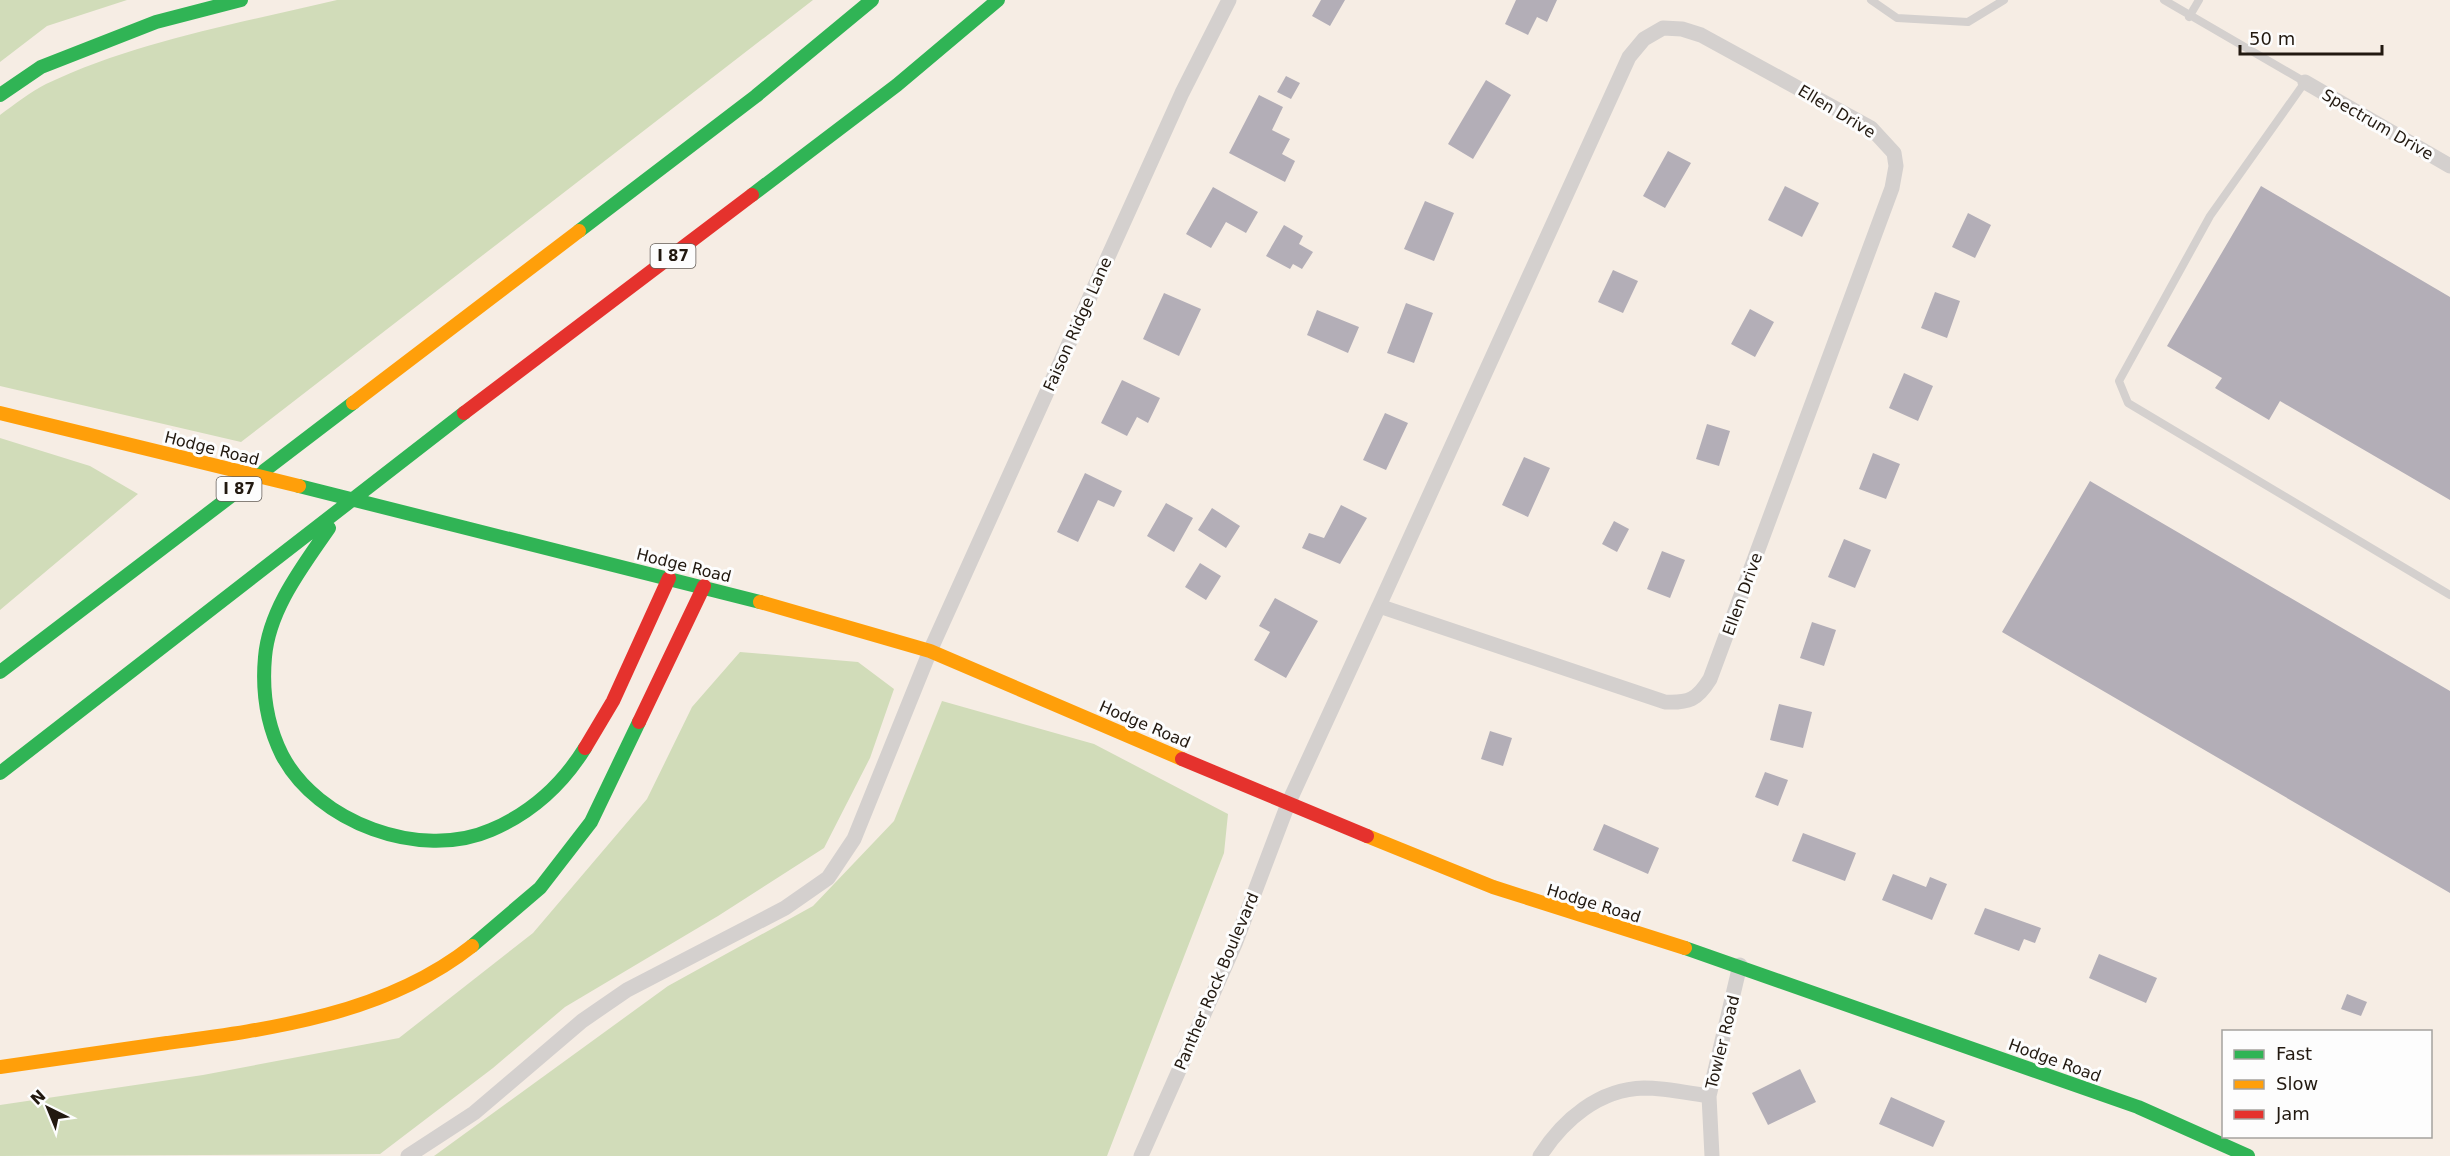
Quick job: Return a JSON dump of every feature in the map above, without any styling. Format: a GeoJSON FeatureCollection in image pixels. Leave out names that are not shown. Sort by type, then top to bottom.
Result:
{"type":"FeatureCollection","features":[{"type":"Feature","properties":{"kind":"main road"},"geometry":{"type":"LineString","coordinates":[[0,94],[41,67],[156,22],[241,0]]}},
{"type":"Feature","properties":{"kind":"main road","name":"I 87"},"geometry":{"type":"LineString","coordinates":[[0,672],[29,647],[756,96],[872,0]]}},
{"type":"Feature","properties":{"kind":"main road","name":"I 87"},"geometry":{"type":"LineString","coordinates":[[0,773],[344,507],[897,86],[998,0]]}},
{"type":"Feature","properties":{"kind":"main road","name":"Hodge Road"},"geometry":{"type":"LineString","coordinates":[[0,413],[704,586],[930,651],[1288,804],[1493,887],[1740,965],[2138,1107],[2248,1156]]}},
{"type":"Feature","properties":{"kind":"main road"},"geometry":{"type":"LineString","coordinates":[[344,507],[305,562],[272,625],[265,658],[266,702],[270,723],[281,751],[297,777],[317,798],[340,816],[367,831],[401,840],[430,843],[488,832],[512,822],[536,806],[560,782],[595,731],[669,578]]}},
{"type":"Feature","properties":{"kind":"main road"},"geometry":{"type":"LineString","coordinates":[[0,1067],[234,1034],[339,1012],[383,996],[424,976],[464,952],[540,888],[591,822],[704,586]]}},
{"type":"Feature","properties":{"kind":"main road"},"geometry":{"type":"LineString","coordinates":[[0,666],[29,647]]}},
{"type":"Feature","properties":{"kind":"street","name":"Faison Ridge Lane"},"geometry":{"type":"LineString","coordinates":[[408,1156],[474,1113],[582,1021],[627,990],[785,908],[828,878],[854,839],[930,651],[1182,93],[1228,0]]}},
{"type":"Feature","properties":{"kind":"street","name":"Ellen Drive"},"geometry":{"type":"LineString","coordinates":[[1288,804],[1629,57],[1644,39],[1664,28],[1682,29],[1701,35],[1871,128],[1887,142],[1894,153],[1896,166],[1892,188],[1710,679],[1700,695],[1683,703],[1665,702],[1379,606]]}},
{"type":"Feature","properties":{"kind":"street","name":"Spectrum Drive"},"geometry":{"type":"LineString","coordinates":[[2305,82],[2450,166]]}},
{"type":"Feature","properties":{"kind":"street","name":"Panther Rock Boulevard"},"geometry":{"type":"LineString","coordinates":[[1141,1156],[1235,944],[1288,804]]}},
{"type":"Feature","properties":{"kind":"street","name":"Towler Road"},"geometry":{"type":"LineString","coordinates":[[1712,1156],[1708,1096],[1740,965]]}},
{"type":"Feature","properties":{"kind":"street"},"geometry":{"type":"LineString","coordinates":[[1540,1156],[1573,1116],[1605,1095],[1643,1088],[1708,1096]]}},
{"type":"Feature","properties":{"kind":"lane"},"geometry":{"type":"LineString","coordinates":[[1871,0],[1897,18],[1968,22],[2004,0]]}},
{"type":"Feature","properties":{"kind":"lane"},"geometry":{"type":"LineString","coordinates":[[2164,0],[2189,17],[2305,82],[2210,216],[2120,381],[2128,403],[2450,595]]}},
{"type":"Feature","properties":{"kind":"lane"},"geometry":{"type":"LineString","coordinates":[[2189,17],[2199,0]]}},
{"type":"Feature","properties":{"kind":"green space"},"geometry":{"type":"Polygon","coordinates":[[[0,0],[127,0],[47,26],[0,62],[0,0]]]}},
{"type":"Feature","properties":{"kind":"green space"},"geometry":{"type":"Polygon","coordinates":[[[337,0],[813,0],[241,442],[0,386],[0,115],[46,84],[116,56],[189,34],[337,0]]]}},
{"type":"Feature","properties":{"kind":"green space"},"geometry":{"type":"Polygon","coordinates":[[[0,438],[90,466],[138,494],[0,610],[0,438]]]}},
{"type":"Feature","properties":{"kind":"green space"},"geometry":{"type":"Polygon","coordinates":[[[740,652],[858,662],[894,689],[870,758],[824,848],[718,916],[565,1007],[493,1068],[380,1154],[0,1156],[0,1105],[203,1075],[399,1038],[533,933],[647,799],[692,707],[740,652]]]}},
{"type":"Feature","properties":{"kind":"green space"},"geometry":{"type":"Polygon","coordinates":[[[942,701],[1094,744],[1228,814],[1224,853],[1107,1156],[434,1156],[668,986],[813,906],[894,821],[942,701]]]}},
{"type":"Feature","properties":{"kind":"building"},"geometry":{"type":"Polygon","coordinates":[[[1321,0],[1345,0],[1330,26],[1312,16],[1321,0]]]}},
{"type":"Feature","properties":{"kind":"building"},"geometry":{"type":"Polygon","coordinates":[[[1516,0],[1557,0],[1547,22],[1537,17],[1528,35],[1505,24],[1516,0]]]}},
{"type":"Feature","properties":{"kind":"building"},"geometry":{"type":"Polygon","coordinates":[[[1286,76],[1300,83],[1291,99],[1277,92],[1286,76]]]}},
{"type":"Feature","properties":{"kind":"building"},"geometry":{"type":"Polygon","coordinates":[[[1486,80],[1511,95],[1473,159],[1448,144],[1486,80]]]}},
{"type":"Feature","properties":{"kind":"building"},"geometry":{"type":"Polygon","coordinates":[[[1259,95],[1283,107],[1272,130],[1290,139],[1282,154],[1295,161],[1285,182],[1229,153],[1259,95]]]}},
{"type":"Feature","properties":{"kind":"building"},"geometry":{"type":"Polygon","coordinates":[[[1668,151],[1691,163],[1665,208],[1643,196],[1668,151]]]}},
{"type":"Feature","properties":{"kind":"building"},"geometry":{"type":"Polygon","coordinates":[[[1785,186],[1819,203],[1802,237],[1768,220],[1785,186]]]}},
{"type":"Feature","properties":{"kind":"building"},"geometry":{"type":"Polygon","coordinates":[[[2261,186],[2450,297],[2450,500],[2280,401],[2269,420],[2215,388],[2222,378],[2167,346],[2261,186]]]}},
{"type":"Feature","properties":{"kind":"building"},"geometry":{"type":"Polygon","coordinates":[[[1213,187],[1258,212],[1246,233],[1226,222],[1211,248],[1186,234],[1213,187]]]}},
{"type":"Feature","properties":{"kind":"building"},"geometry":{"type":"Polygon","coordinates":[[[1425,201],[1454,213],[1434,261],[1404,249],[1425,201]]]}},
{"type":"Feature","properties":{"kind":"building"},"geometry":{"type":"Polygon","coordinates":[[[1968,213],[1991,225],[1975,258],[1952,247],[1968,213]]]}},
{"type":"Feature","properties":{"kind":"building"},"geometry":{"type":"Polygon","coordinates":[[[1284,225],[1303,236],[1299,244],[1313,252],[1302,269],[1293,264],[1290,269],[1266,256],[1284,225]]]}},
{"type":"Feature","properties":{"kind":"building"},"geometry":{"type":"Polygon","coordinates":[[[1613,270],[1638,281],[1623,313],[1598,302],[1613,270]]]}},
{"type":"Feature","properties":{"kind":"building"},"geometry":{"type":"Polygon","coordinates":[[[1935,292],[1960,301],[1947,338],[1921,328],[1935,292]]]}},
{"type":"Feature","properties":{"kind":"building"},"geometry":{"type":"Polygon","coordinates":[[[1164,293],[1201,309],[1179,356],[1143,339],[1164,293]]]}},
{"type":"Feature","properties":{"kind":"building"},"geometry":{"type":"Polygon","coordinates":[[[1406,303],[1433,313],[1414,363],[1387,353],[1406,303]]]}},
{"type":"Feature","properties":{"kind":"building"},"geometry":{"type":"Polygon","coordinates":[[[1750,309],[1774,322],[1755,357],[1731,344],[1750,309]]]}},
{"type":"Feature","properties":{"kind":"building"},"geometry":{"type":"Polygon","coordinates":[[[1317,310],[1359,327],[1348,353],[1307,335],[1317,310]]]}},
{"type":"Feature","properties":{"kind":"building"},"geometry":{"type":"Polygon","coordinates":[[[1904,373],[1933,386],[1918,421],[1889,408],[1904,373]]]}},
{"type":"Feature","properties":{"kind":"building"},"geometry":{"type":"Polygon","coordinates":[[[1122,380],[1160,398],[1148,423],[1137,417],[1127,436],[1101,423],[1122,380]]]}},
{"type":"Feature","properties":{"kind":"building"},"geometry":{"type":"Polygon","coordinates":[[[1385,413],[1408,423],[1386,470],[1363,460],[1385,413]]]}},
{"type":"Feature","properties":{"kind":"building"},"geometry":{"type":"Polygon","coordinates":[[[1707,424],[1730,431],[1719,466],[1696,459],[1707,424]]]}},
{"type":"Feature","properties":{"kind":"building"},"geometry":{"type":"Polygon","coordinates":[[[1873,453],[1900,464],[1886,499],[1859,489],[1873,453]]]}},
{"type":"Feature","properties":{"kind":"building"},"geometry":{"type":"Polygon","coordinates":[[[1524,457],[1550,468],[1528,517],[1502,505],[1524,457]]]}},
{"type":"Feature","properties":{"kind":"building"},"geometry":{"type":"Polygon","coordinates":[[[1085,473],[1122,491],[1114,507],[1098,500],[1078,542],[1057,532],[1085,473]]]}},
{"type":"Feature","properties":{"kind":"building"},"geometry":{"type":"Polygon","coordinates":[[[2090,481],[2450,691],[2450,893],[2002,632],[2090,481]]]}},
{"type":"Feature","properties":{"kind":"building"},"geometry":{"type":"Polygon","coordinates":[[[1166,503],[1193,518],[1174,552],[1147,536],[1166,503]]]}},
{"type":"Feature","properties":{"kind":"building"},"geometry":{"type":"Polygon","coordinates":[[[1341,505],[1367,518],[1340,564],[1302,548],[1309,533],[1324,538],[1341,505]]]}},
{"type":"Feature","properties":{"kind":"building"},"geometry":{"type":"Polygon","coordinates":[[[1212,508],[1240,526],[1226,548],[1198,530],[1212,508]]]}},
{"type":"Feature","properties":{"kind":"building"},"geometry":{"type":"Polygon","coordinates":[[[1614,521],[1629,529],[1617,552],[1602,544],[1614,521]]]}},
{"type":"Feature","properties":{"kind":"building"},"geometry":{"type":"Polygon","coordinates":[[[1844,539],[1871,550],[1855,588],[1828,577],[1844,539]]]}},
{"type":"Feature","properties":{"kind":"building"},"geometry":{"type":"Polygon","coordinates":[[[1662,551],[1685,560],[1670,598],[1647,589],[1662,551]]]}},
{"type":"Feature","properties":{"kind":"building"},"geometry":{"type":"Polygon","coordinates":[[[1200,563],[1221,576],[1206,600],[1185,587],[1200,563]]]}},
{"type":"Feature","properties":{"kind":"building"},"geometry":{"type":"Polygon","coordinates":[[[1275,598],[1318,621],[1286,678],[1254,660],[1270,632],[1259,626],[1275,598]]]}},
{"type":"Feature","properties":{"kind":"building"},"geometry":{"type":"Polygon","coordinates":[[[1812,622],[1836,630],[1824,666],[1800,658],[1812,622]]]}},
{"type":"Feature","properties":{"kind":"building"},"geometry":{"type":"Polygon","coordinates":[[[1779,704],[1812,712],[1803,748],[1770,740],[1779,704]]]}},
{"type":"Feature","properties":{"kind":"building"},"geometry":{"type":"Polygon","coordinates":[[[1490,731],[1512,738],[1503,766],[1481,759],[1490,731]]]}},
{"type":"Feature","properties":{"kind":"building"},"geometry":{"type":"Polygon","coordinates":[[[1765,772],[1788,780],[1778,806],[1755,797],[1765,772]]]}},
{"type":"Feature","properties":{"kind":"building"},"geometry":{"type":"Polygon","coordinates":[[[1604,824],[1659,848],[1648,874],[1593,850],[1604,824]]]}},
{"type":"Feature","properties":{"kind":"building"},"geometry":{"type":"Polygon","coordinates":[[[1803,833],[1856,853],[1845,881],[1792,861],[1803,833]]]}},
{"type":"Feature","properties":{"kind":"building"},"geometry":{"type":"Polygon","coordinates":[[[1893,874],[1926,887],[1930,877],[1947,884],[1932,920],[1882,900],[1893,874]]]}},
{"type":"Feature","properties":{"kind":"building"},"geometry":{"type":"Polygon","coordinates":[[[1985,908],[2041,928],[2035,943],[2024,939],[2019,951],[1974,934],[1985,908]]]}},
{"type":"Feature","properties":{"kind":"building"},"geometry":{"type":"Polygon","coordinates":[[[2099,954],[2157,978],[2146,1003],[2089,978],[2099,954]]]}},
{"type":"Feature","properties":{"kind":"building"},"geometry":{"type":"Polygon","coordinates":[[[2347,994],[2367,1002],[2361,1016],[2341,1009],[2347,994]]]}},
{"type":"Feature","properties":{"kind":"building"},"geometry":{"type":"Polygon","coordinates":[[[1800,1069],[1816,1102],[1768,1125],[1752,1093],[1800,1069]]]}},
{"type":"Feature","properties":{"kind":"building"},"geometry":{"type":"Polygon","coordinates":[[[1891,1097],[1945,1121],[1933,1147],[1879,1124],[1891,1097]]]}},
{"type":"Feature","properties":{"kind":"traffic: fast"},"geometry":{"type":"LineString","coordinates":[[0,95],[41,67],[156,22],[241,0]]}},
{"type":"Feature","properties":{"kind":"traffic: fast"},"geometry":{"type":"LineString","coordinates":[[579,231],[756,96],[872,0]]}},
{"type":"Feature","properties":{"kind":"traffic: fast"},"geometry":{"type":"LineString","coordinates":[[752,195],[897,85],[998,0]]}},
{"type":"Feature","properties":{"kind":"traffic: fast"},"geometry":{"type":"LineString","coordinates":[[0,672],[353,403]]}},
{"type":"Feature","properties":{"kind":"traffic: fast"},"geometry":{"type":"LineString","coordinates":[[0,773],[464,413]]}},
{"type":"Feature","properties":{"kind":"traffic: fast"},"geometry":{"type":"LineString","coordinates":[[299,486],[760,602]]}},
{"type":"Feature","properties":{"kind":"traffic: fast"},"geometry":{"type":"LineString","coordinates":[[329,528],[298,573],[280,605],[268,639],[264,669],[267,707],[277,744],[298,779],[319,799],[345,816],[373,829],[403,838],[433,841],[463,838],[491,830],[532,806],[556,786],[585,748]]}},
{"type":"Feature","properties":{"kind":"traffic: fast"},"geometry":{"type":"LineString","coordinates":[[472,946],[540,888],[591,822],[639,722]]}},
{"type":"Feature","properties":{"kind":"traffic: fast"},"geometry":{"type":"LineString","coordinates":[[1685,948],[2138,1107],[2248,1156]]}},
{"type":"Feature","properties":{"kind":"traffic: slow"},"geometry":{"type":"LineString","coordinates":[[353,403],[579,231]]}},
{"type":"Feature","properties":{"kind":"traffic: slow"},"geometry":{"type":"LineString","coordinates":[[0,413],[299,486]]}},
{"type":"Feature","properties":{"kind":"traffic: slow"},"geometry":{"type":"LineString","coordinates":[[760,602],[930,651],[1182,759]]}},
{"type":"Feature","properties":{"kind":"traffic: slow"},"geometry":{"type":"LineString","coordinates":[[1367,836],[1493,887],[1685,948]]}},
{"type":"Feature","properties":{"kind":"traffic: slow"},"geometry":{"type":"LineString","coordinates":[[0,1067],[247,1032],[327,1015],[403,988],[439,969],[472,946]]}},
{"type":"Feature","properties":{"kind":"traffic: jam"},"geometry":{"type":"LineString","coordinates":[[464,413],[752,195]]}},
{"type":"Feature","properties":{"kind":"traffic: jam"},"geometry":{"type":"LineString","coordinates":[[585,748],[613,701],[669,578]]}},
{"type":"Feature","properties":{"kind":"traffic: jam"},"geometry":{"type":"LineString","coordinates":[[639,722],[704,586]]}},
{"type":"Feature","properties":{"kind":"traffic: jam"},"geometry":{"type":"LineString","coordinates":[[1182,759],[1367,836]]}}]}
